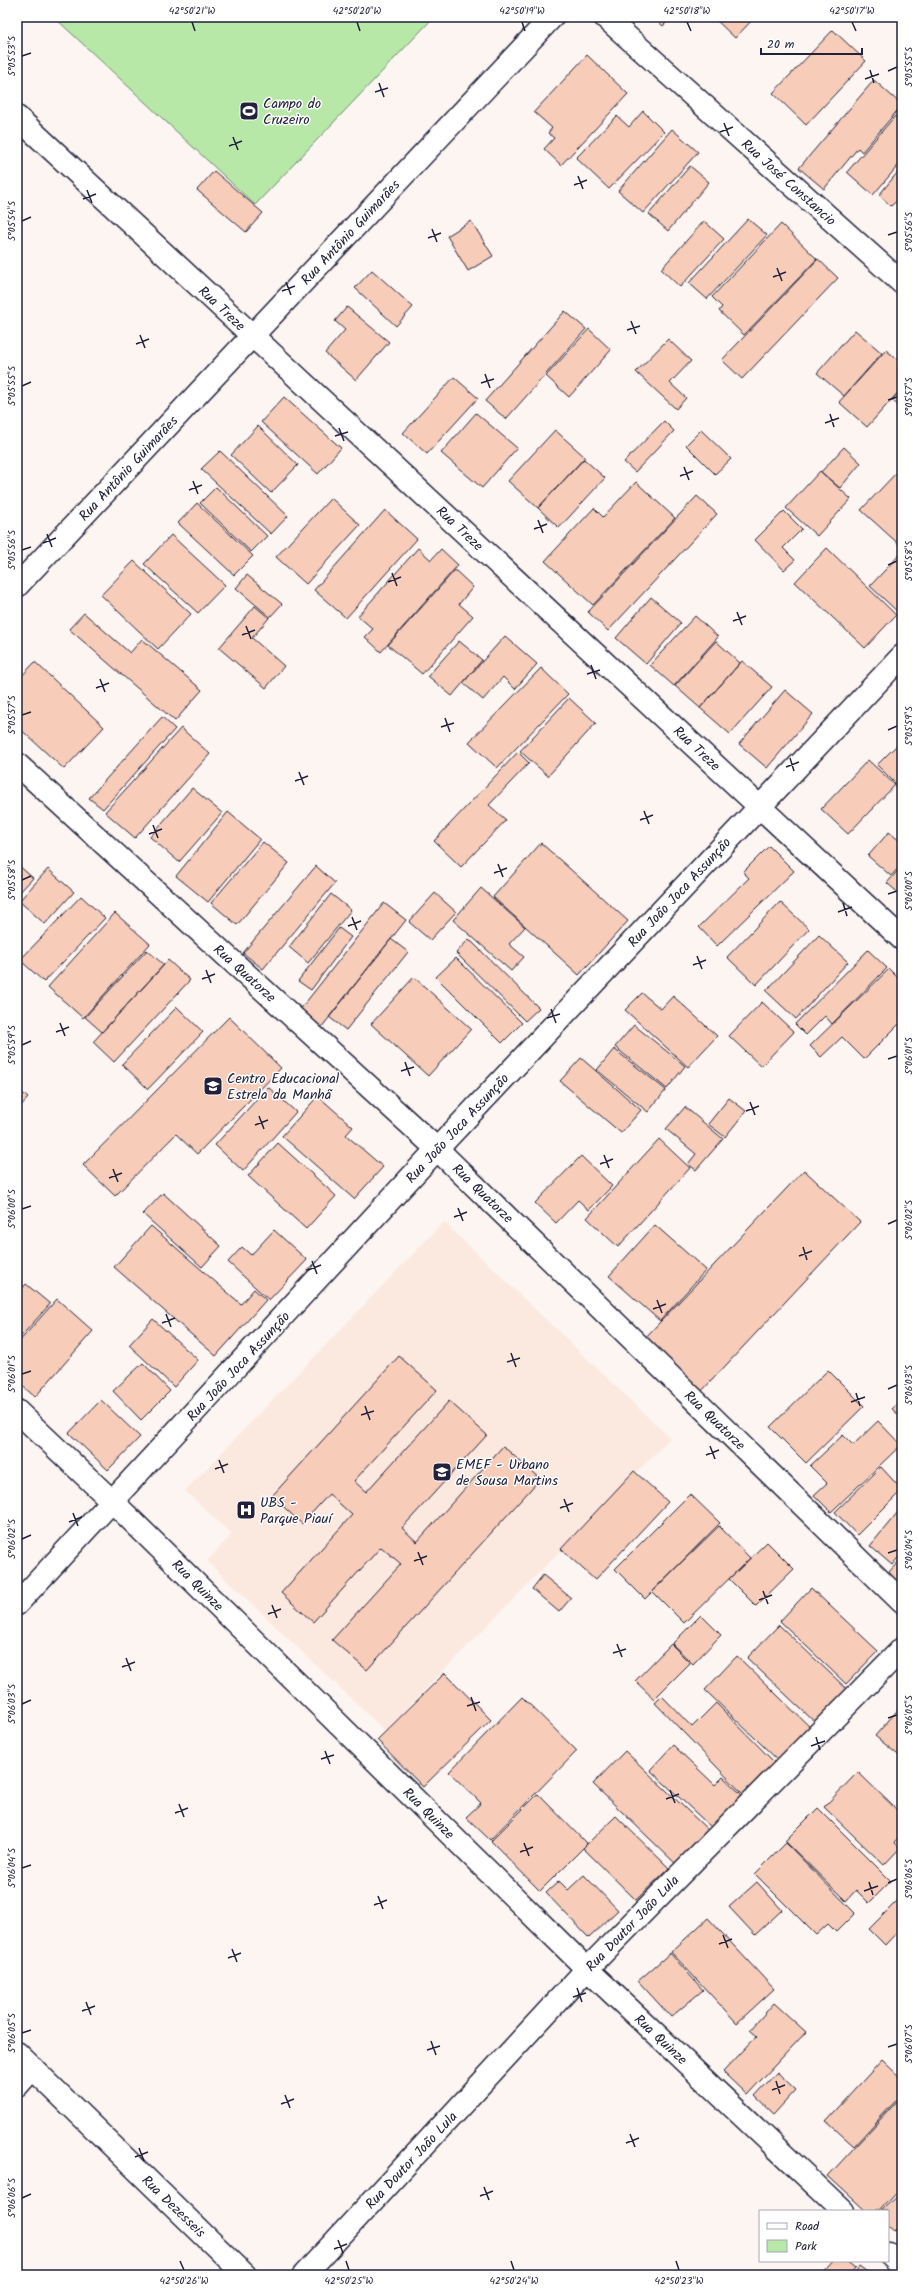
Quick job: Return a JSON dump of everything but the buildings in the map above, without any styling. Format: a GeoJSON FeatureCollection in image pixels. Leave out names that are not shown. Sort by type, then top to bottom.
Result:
{"type":"FeatureCollection","features":[{"type":"Feature","properties":{"kind":"street","name":"Rua Antônio Guimarães"},"geometry":{"type":"LineString","coordinates":[[17,586],[552,17]]}},
{"type":"Feature","properties":{"kind":"street","name":"Rua José Constancio"},"geometry":{"type":"LineString","coordinates":[[605,17],[902,283]]}},
{"type":"Feature","properties":{"kind":"street","name":"Rua Treze"},"geometry":{"type":"LineString","coordinates":[[17,117],[902,939]]}},
{"type":"Feature","properties":{"kind":"street","name":"Rua João Joca Assunção"},"geometry":{"type":"LineString","coordinates":[[17,1604],[113,1502],[437,1149],[902,656]]}},
{"type":"Feature","properties":{"kind":"street","name":"Rua Quatorze"},"geometry":{"type":"LineString","coordinates":[[17,764],[437,1149],[902,1602]]}},
{"type":"Feature","properties":{"kind":"street","name":"Rua Quinze"},"geometry":{"type":"LineString","coordinates":[[17,1411],[113,1502],[587,1969],[842,2210]]}},
{"type":"Feature","properties":{"kind":"street","name":"Rua Doutor João Lula"},"geometry":{"type":"LineString","coordinates":[[304,2275],[587,1969],[902,1648]]}},
{"type":"Feature","properties":{"kind":"street","name":"Rua Dezesseis"},"geometry":{"type":"LineString","coordinates":[[17,2054],[245,2275]]}},
{"type":"Feature","properties":{"kind":"street"},"geometry":{"type":"LineString","coordinates":[[17,2086],[33,2068]]}},
{"type":"Feature","properties":{"kind":"street"},"geometry":{"type":"LineString","coordinates":[[889,2254],[902,2267]]}},
{"type":"Feature","properties":{"kind":"shaded area","name":"EMEF - Urbano de Sousa Martins"},"geometry":{"type":"Polygon","coordinates":[[[444,1222],[670,1438],[385,1731],[207,1561],[232,1534],[185,1491],[444,1222]]]}},
{"type":"Feature","properties":{"kind":"green space","name":"Campo do Cruzeiro"},"geometry":{"type":"Polygon","coordinates":[[[54,17],[434,17],[255,205],[54,17]]]}},
{"type":"Feature","properties":{"kind":"place","name":"Campo do Cruzeiro"},"geometry":{"type":"Point","coordinates":[249,111]}},
{"type":"Feature","properties":{"kind":"place","name":"Centro Educacional Estrela da Manhã"},"geometry":{"type":"Point","coordinates":[213,1086]}},
{"type":"Feature","properties":{"kind":"place","name":"EMEF - Urbano de Sousa Martins"},"geometry":{"type":"Point","coordinates":[442,1472]}},
{"type":"Feature","properties":{"kind":"place","name":"UBS - Parque Piauí"},"geometry":{"type":"Point","coordinates":[246,1510]}}]}
